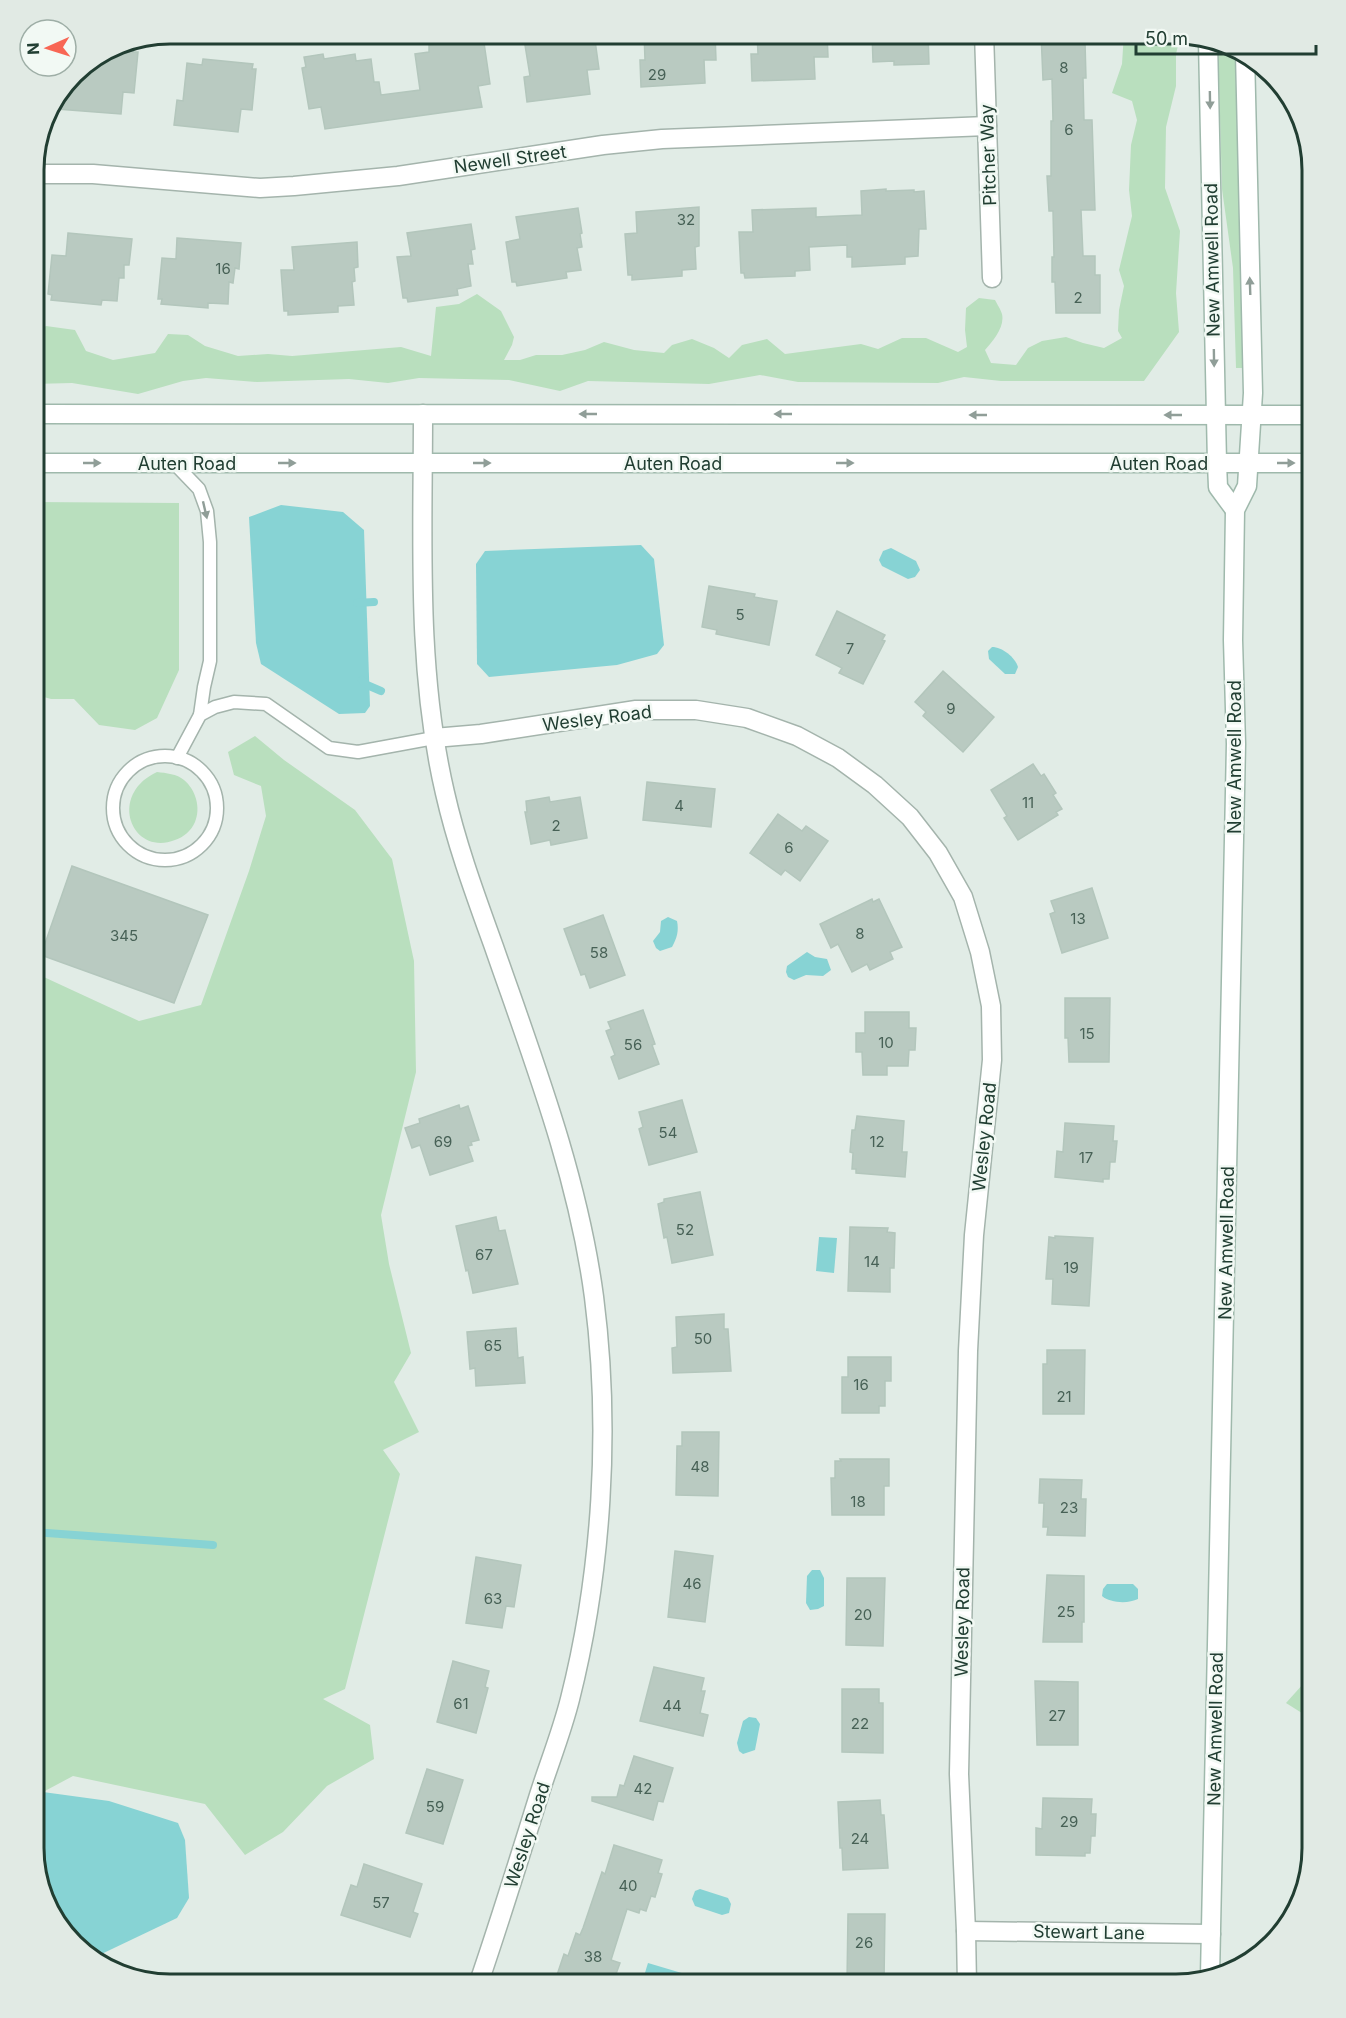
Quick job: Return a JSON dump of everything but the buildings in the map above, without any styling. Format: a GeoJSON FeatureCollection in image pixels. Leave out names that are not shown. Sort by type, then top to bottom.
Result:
{"type":"FeatureCollection","features":[{"type":"Feature","properties":{"kind":"street","name":"Pitcher Way"},"geometry":{"type":"LineString","coordinates":[[984,44],[992,278]]}},
{"type":"Feature","properties":{"kind":"street","name":"New Amwell Road"},"geometry":{"type":"LineString","coordinates":[[1208,48],[1218,488],[1235,510]]}},
{"type":"Feature","properties":{"kind":"street","name":"New Amwell Road"},"geometry":{"type":"LineString","coordinates":[[1210,1970],[1236,755],[1233,640],[1235,510],[1247,486],[1253,415],[1245,64]]}},
{"type":"Feature","properties":{"kind":"street","name":"Newell Street"},"geometry":{"type":"LineString","coordinates":[[44,174],[93,174],[260,188],[398,176],[603,145],[662,139],[987,126]]}},
{"type":"Feature","properties":{"kind":"street"},"geometry":{"type":"LineString","coordinates":[[44,414],[1303,415]]}},
{"type":"Feature","properties":{"kind":"street","name":"Wesley Road"},"geometry":{"type":"LineString","coordinates":[[423,414],[424,653],[434,738],[445,794],[461,853],[565,1157],[583,1229],[594,1298],[601,1377],[601,1482],[598,1540],[586,1625],[569,1701],[482,1974]]}},
{"type":"Feature","properties":{"kind":"street","name":"Auten Road"},"geometry":{"type":"LineString","coordinates":[[44,463],[1303,463]]}},
{"type":"Feature","properties":{"kind":"street","name":"Wesley Road"},"geometry":{"type":"LineString","coordinates":[[434,738],[481,734],[636,710],[696,710],[747,718],[797,736],[838,758],[875,785],[917,826],[938,853],[963,897],[980,952],[991,1006],[992,1060],[974,1235],[968,1351],[959,1774],[967,1974]]}},
{"type":"Feature","properties":{"kind":"street","name":"Stewart Lane"},"geometry":{"type":"LineString","coordinates":[[966,1931],[1211,1934]]}},
{"type":"Feature","properties":{"kind":"lane"},"geometry":{"type":"LineString","coordinates":[[174,463],[199,489],[207,511],[209,532],[210,661],[200,715],[177,758]]}},
{"type":"Feature","properties":{"kind":"lane"},"geometry":{"type":"LineString","coordinates":[[200,715],[215,706],[234,702],[266,704],[329,748],[358,752],[434,738]]}},
{"type":"Feature","properties":{"kind":"lane"},"geometry":{"type":"LineString","coordinates":[[166,756],[177,758],[198,768],[210,781],[216,797],[217,814],[212,831],[201,845],[187,855],[170,860],[153,859],[137,852],[124,840],[114,816],[116,790],[124,776],[135,765],[150,758],[166,756]]}},
{"type":"Feature","properties":{"kind":"green space"},"geometry":{"type":"Polygon","coordinates":[[[1123,44],[1178,44],[1176,54],[1176,86],[1166,127],[1165,188],[1180,231],[1176,293],[1179,332],[1144,381],[1001,381],[964,377],[938,383],[798,382],[760,375],[709,384],[588,381],[560,391],[509,380],[419,378],[388,383],[349,379],[257,382],[206,378],[183,381],[138,394],[72,383],[44,384],[44,327],[46,326],[75,330],[86,351],[113,360],[155,353],[168,334],[188,335],[205,346],[238,356],[268,354],[292,356],[401,347],[431,356],[436,307],[459,304],[477,294],[501,311],[514,337],[504,360],[520,360],[536,355],[562,355],[585,350],[604,342],[634,350],[664,353],[672,345],[692,339],[714,348],[729,358],[742,345],[767,339],[785,354],[861,344],[878,349],[902,338],[926,338],[958,352],[967,347],[966,308],[979,298],[995,300],[1002,314],[1000,329],[985,350],[991,363],[1016,365],[1028,348],[1042,341],[1066,337],[1104,348],[1122,338],[1118,331],[1124,286],[1119,270],[1132,216],[1129,190],[1131,145],[1137,120],[1132,101],[1112,93],[1122,64],[1123,44]]]}},
{"type":"Feature","properties":{"kind":"green space"},"geometry":{"type":"Polygon","coordinates":[[[1218,51],[1235,58],[1243,368],[1236,368],[1233,268],[1222,189],[1218,51]]]}},
{"type":"Feature","properties":{"kind":"green space"},"geometry":{"type":"Polygon","coordinates":[[[44,502],[179,503],[179,670],[157,718],[135,730],[99,725],[74,699],[44,697],[44,502]]]}},
{"type":"Feature","properties":{"kind":"green space"},"geometry":{"type":"Polygon","coordinates":[[[255,736],[284,760],[355,810],[392,859],[414,961],[416,1072],[381,1215],[389,1264],[411,1353],[394,1382],[419,1432],[383,1450],[400,1474],[345,1689],[323,1699],[370,1725],[374,1759],[327,1786],[283,1832],[245,1855],[205,1804],[73,1776],[44,1791],[44,977],[139,1021],[201,1005],[249,871],[266,816],[261,786],[234,775],[228,752],[255,736]]]}},
{"type":"Feature","properties":{"kind":"green space"},"geometry":{"type":"Polygon","coordinates":[[[157,772],[175,775],[184,780],[192,789],[198,811],[189,831],[178,839],[160,843],[147,840],[137,832],[131,821],[129,808],[133,795],[142,782],[157,772]]]}},
{"type":"Feature","properties":{"kind":"green space"},"geometry":{"type":"Polygon","coordinates":[[[1303,1684],[1303,1714],[1286,1703],[1303,1684]]]}},
{"type":"Feature","properties":{"kind":"water"},"geometry":{"type":"Polygon","coordinates":[[[281,505],[343,512],[364,530],[370,706],[365,713],[339,714],[261,664],[256,643],[249,517],[281,505]]]}},
{"type":"Feature","properties":{"kind":"water"},"geometry":{"type":"Polygon","coordinates":[[[641,545],[654,559],[664,645],[657,654],[617,665],[489,677],[477,664],[476,564],[485,551],[641,545]]]}},
{"type":"Feature","properties":{"kind":"water"},"geometry":{"type":"Polygon","coordinates":[[[891,548],[916,561],[920,570],[915,577],[908,579],[882,566],[879,560],[883,551],[891,548]]]}},
{"type":"Feature","properties":{"kind":"water"},"geometry":{"type":"Polygon","coordinates":[[[992,647],[1011,656],[1018,667],[1015,674],[1005,674],[989,659],[988,651],[992,647]]]}},
{"type":"Feature","properties":{"kind":"water"},"geometry":{"type":"Polygon","coordinates":[[[668,917],[677,921],[677,934],[672,947],[660,951],[653,941],[660,932],[661,921],[668,917]]]}},
{"type":"Feature","properties":{"kind":"water"},"geometry":{"type":"Polygon","coordinates":[[[807,952],[815,957],[827,959],[831,970],[823,976],[806,975],[794,980],[788,977],[787,966],[807,952]]]}},
{"type":"Feature","properties":{"kind":"water"},"geometry":{"type":"Polygon","coordinates":[[[819,1237],[837,1238],[834,1273],[816,1271],[819,1237]]]}},
{"type":"Feature","properties":{"kind":"water"},"geometry":{"type":"Polygon","coordinates":[[[812,1570],[820,1570],[824,1578],[824,1606],[810,1610],[806,1603],[807,1576],[812,1570]]]}},
{"type":"Feature","properties":{"kind":"water"},"geometry":{"type":"Polygon","coordinates":[[[1107,1584],[1133,1584],[1138,1589],[1138,1599],[1119,1602],[1105,1598],[1102,1596],[1103,1589],[1107,1584]]]}},
{"type":"Feature","properties":{"kind":"water"},"geometry":{"type":"Polygon","coordinates":[[[749,1717],[756,1718],[760,1724],[755,1750],[743,1754],[739,1751],[737,1743],[743,1721],[749,1717]]]}},
{"type":"Feature","properties":{"kind":"water"},"geometry":{"type":"Polygon","coordinates":[[[44,1792],[109,1801],[178,1823],[185,1840],[189,1898],[177,1918],[101,1954],[80,1938],[60,1912],[48,1881],[44,1849],[44,1792]]]}},
{"type":"Feature","properties":{"kind":"water"},"geometry":{"type":"Polygon","coordinates":[[[700,1889],[728,1898],[731,1904],[729,1913],[722,1915],[695,1906],[692,1899],[695,1891],[700,1889]]]}},
{"type":"Feature","properties":{"kind":"water"},"geometry":{"type":"Polygon","coordinates":[[[648,1963],[685,1974],[645,1974],[648,1963]]]}},
{"type":"Feature","properties":{"kind":"waterway"},"geometry":{"type":"LineString","coordinates":[[357,603],[374,602]]}},
{"type":"Feature","properties":{"kind":"waterway"},"geometry":{"type":"LineString","coordinates":[[362,680],[367,685],[381,691]]}},
{"type":"Feature","properties":{"kind":"waterway"},"geometry":{"type":"LineString","coordinates":[[44,1533],[213,1545]]}}]}
